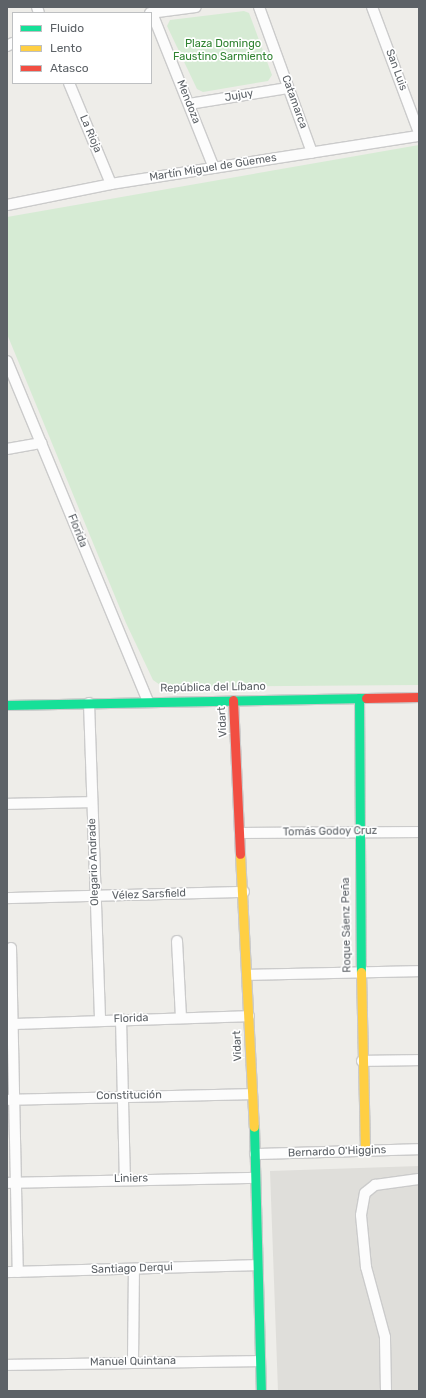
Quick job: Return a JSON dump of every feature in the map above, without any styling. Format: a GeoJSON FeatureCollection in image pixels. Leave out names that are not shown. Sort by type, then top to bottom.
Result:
{"type":"FeatureCollection","features":[{"type":"Feature","properties":{"kind":"street"},"geometry":{"type":"LineString","coordinates":[[152,13],[196,7]]}},
{"type":"Feature","properties":{"kind":"street","name":"Catamarca"},"geometry":{"type":"LineString","coordinates":[[259,7],[312,153]]}},
{"type":"Feature","properties":{"kind":"street","name":"San Luis"},"geometry":{"type":"LineString","coordinates":[[372,7],[419,133]]}},
{"type":"Feature","properties":{"kind":"street","name":"Mendoza"},"geometry":{"type":"LineString","coordinates":[[152,15],[214,168]]}},
{"type":"Feature","properties":{"kind":"street","name":"La Rioja"},"geometry":{"type":"LineString","coordinates":[[69,84],[111,184]]}},
{"type":"Feature","properties":{"kind":"street","name":"Jujuy"},"geometry":{"type":"LineString","coordinates":[[189,104],[288,88]]}},
{"type":"Feature","properties":{"kind":"street","name":"Martín Miguel de Güemes"},"geometry":{"type":"LineString","coordinates":[[7,204],[111,184],[419,136]]}},
{"type":"Feature","properties":{"kind":"street","name":"Florida"},"geometry":{"type":"LineString","coordinates":[[7,361],[148,701]]}},
{"type":"Feature","properties":{"kind":"street"},"geometry":{"type":"LineString","coordinates":[[7,449],[41,443]]}},
{"type":"Feature","properties":{"kind":"street","name":"Roque Sáenz Peña"},"geometry":{"type":"LineString","coordinates":[[359,698],[357,832],[365,1151]]}},
{"type":"Feature","properties":{"kind":"street","name":"República del Líbano"},"geometry":{"type":"LineString","coordinates":[[7,705],[148,701],[419,698]]}},
{"type":"Feature","properties":{"kind":"street","name":"Vidart"},"geometry":{"type":"LineString","coordinates":[[234,700],[248,974],[255,1154],[256,1265],[261,1391]]}},
{"type":"Feature","properties":{"kind":"street","name":"Olegario Andrade"},"geometry":{"type":"LineString","coordinates":[[89,703],[100,1021]]}},
{"type":"Feature","properties":{"kind":"street"},"geometry":{"type":"LineString","coordinates":[[7,804],[92,802]]}},
{"type":"Feature","properties":{"kind":"street","name":"Tomás Godoy Cruz"},"geometry":{"type":"LineString","coordinates":[[240,833],[419,832]]}},
{"type":"Feature","properties":{"kind":"street","name":"Vélez Sarsfield"},"geometry":{"type":"LineString","coordinates":[[7,898],[244,892]]}},
{"type":"Feature","properties":{"kind":"street"},"geometry":{"type":"LineString","coordinates":[[177,941],[181,1018]]}},
{"type":"Feature","properties":{"kind":"street"},"geometry":{"type":"LineString","coordinates":[[11,948],[9,979],[12,1024],[9,1100],[10,1183],[18,1272]]}},
{"type":"Feature","properties":{"kind":"street"},"geometry":{"type":"LineString","coordinates":[[248,974],[419,971]]}},
{"type":"Feature","properties":{"kind":"street","name":"Florida"},"geometry":{"type":"LineString","coordinates":[[12,1024],[249,1016]]}},
{"type":"Feature","properties":{"kind":"street"},"geometry":{"type":"LineString","coordinates":[[121,1020],[125,1179]]}},
{"type":"Feature","properties":{"kind":"street"},"geometry":{"type":"LineString","coordinates":[[362,1061],[419,1060]]}},
{"type":"Feature","properties":{"kind":"street","name":"Constitución"},"geometry":{"type":"LineString","coordinates":[[9,1100],[123,1095],[252,1094]]}},
{"type":"Feature","properties":{"kind":"street","name":"Bernardo O'Higgins"},"geometry":{"type":"LineString","coordinates":[[255,1154],[419,1149]]}},
{"type":"Feature","properties":{"kind":"street","name":"Liniers"},"geometry":{"type":"LineString","coordinates":[[10,1183],[125,1179],[255,1178]]}},
{"type":"Feature","properties":{"kind":"street"},"geometry":{"type":"LineString","coordinates":[[386,1391],[385,1337],[366,1267],[361,1215],[366,1193],[375,1185],[419,1179]]}},
{"type":"Feature","properties":{"kind":"street","name":"Santiago Derqui"},"geometry":{"type":"LineString","coordinates":[[7,1272],[256,1265]]}},
{"type":"Feature","properties":{"kind":"street"},"geometry":{"type":"LineString","coordinates":[[133,1361],[134,1268]]}},
{"type":"Feature","properties":{"kind":"street","name":"Manuel Quintana"},"geometry":{"type":"LineString","coordinates":[[7,1365],[133,1361],[260,1361]]}},
{"type":"Feature","properties":{"kind":"shaded area"},"geometry":{"type":"Polygon","coordinates":[[[419,1166],[419,1391],[278,1391],[270,1171],[419,1166]]]}},
{"type":"Feature","properties":{"kind":"green space","name":"Plaza Domingo Faustino Sarmiento"},"geometry":{"type":"Polygon","coordinates":[[[244,11],[249,13],[272,75],[268,81],[203,92],[197,89],[167,26],[170,20],[244,11]]]}},
{"type":"Feature","properties":{"kind":"green space"},"geometry":{"type":"Polygon","coordinates":[[[419,145],[419,685],[163,687],[153,680],[126,623],[7,334],[7,217],[419,145]]]}},
{"type":"Feature","properties":{"kind":"traffic: fast"},"geometry":{"type":"LineString","coordinates":[[359,698],[361,972]]}},
{"type":"Feature","properties":{"kind":"traffic: fast"},"geometry":{"type":"LineString","coordinates":[[7,705],[366,698]]}},
{"type":"Feature","properties":{"kind":"traffic: fast"},"geometry":{"type":"LineString","coordinates":[[254,1127],[261,1391]]}},
{"type":"Feature","properties":{"kind":"traffic: slow"},"geometry":{"type":"LineString","coordinates":[[240,854],[254,1127]]}},
{"type":"Feature","properties":{"kind":"traffic: slow"},"geometry":{"type":"LineString","coordinates":[[361,972],[365,1151]]}},
{"type":"Feature","properties":{"kind":"traffic: jam"},"geometry":{"type":"LineString","coordinates":[[366,698],[419,697]]}},
{"type":"Feature","properties":{"kind":"traffic: jam"},"geometry":{"type":"LineString","coordinates":[[233,700],[240,854]]}}]}
